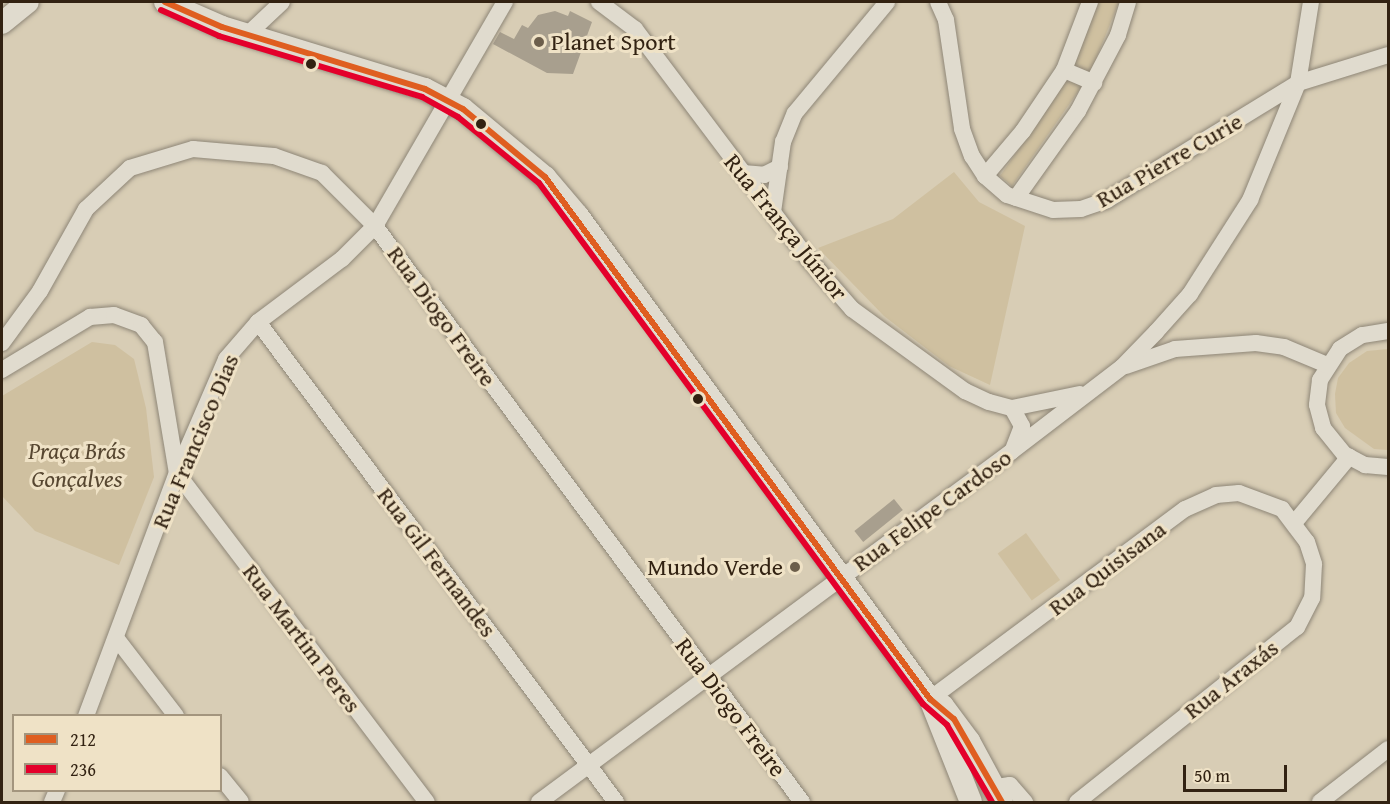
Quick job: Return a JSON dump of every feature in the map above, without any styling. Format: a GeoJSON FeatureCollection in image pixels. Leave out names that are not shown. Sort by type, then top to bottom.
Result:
{"type":"FeatureCollection","features":[{"type":"Feature","properties":{"kind":"main road"},"geometry":{"type":"LineString","coordinates":[[2,23],[28,2]]}},
{"type":"Feature","properties":{"kind":"main road"},"geometry":{"type":"LineString","coordinates":[[167,2],[247,35],[384,75],[447,99],[499,136],[578,216],[842,575],[930,699],[984,797]]}},
{"type":"Feature","properties":{"kind":"main road"},"geometry":{"type":"LineString","coordinates":[[930,699],[954,719],[984,797]]}},
{"type":"Feature","properties":{"kind":"street"},"geometry":{"type":"LineString","coordinates":[[247,35],[282,2]]}},
{"type":"Feature","properties":{"kind":"street","name":"Rua Francisco Dias"},"geometry":{"type":"LineString","coordinates":[[87,714],[117,639],[177,473],[226,359],[258,322],[342,259],[375,226],[447,99],[506,2]]}},
{"type":"Feature","properties":{"kind":"street","name":"Rua França Júnior"},"geometry":{"type":"LineString","coordinates":[[600,2],[635,29],[773,212],[852,309],[965,391],[1012,408],[1051,403],[1097,386]]}},
{"type":"Feature","properties":{"kind":"street"},"geometry":{"type":"LineString","coordinates":[[773,212],[783,142],[799,106],[887,2]]}},
{"type":"Feature","properties":{"kind":"street","name":"Rua Pierre Curie"},"geometry":{"type":"LineString","coordinates":[[938,2],[946,20],[962,129],[985,176],[1016,198],[1053,210],[1095,204],[1298,83],[1389,55]]}},
{"type":"Feature","properties":{"kind":"street"},"geometry":{"type":"LineString","coordinates":[[985,176],[1023,131],[1064,70],[1090,2]]}},
{"type":"Feature","properties":{"kind":"street"},"geometry":{"type":"LineString","coordinates":[[1016,198],[1094,83],[1128,2]]}},
{"type":"Feature","properties":{"kind":"street","name":"Rua Felipe Cardoso"},"geometry":{"type":"LineString","coordinates":[[539,802],[842,575],[1011,452],[1122,367],[1156,332],[1190,294],[1250,200],[1298,83],[1311,2]]}},
{"type":"Feature","properties":{"kind":"street"},"geometry":{"type":"LineString","coordinates":[[1064,70],[1094,83]]}},
{"type":"Feature","properties":{"kind":"street","name":"Rua Diogo Freire"},"geometry":{"type":"LineString","coordinates":[[2,343],[19,323],[99,192],[130,168],[170,152],[193,149],[293,160],[322,173],[375,226],[802,802]]}},
{"type":"Feature","properties":{"kind":"street"},"geometry":{"type":"LineString","coordinates":[[743,173],[765,175],[780,167]]}},
{"type":"Feature","properties":{"kind":"street"},"geometry":{"type":"LineString","coordinates":[[2,370],[31,350],[90,317],[114,315],[141,325],[155,342],[177,473]]}},
{"type":"Feature","properties":{"kind":"street","name":"Rua Gil Fernandes"},"geometry":{"type":"LineString","coordinates":[[258,322],[615,802]]}},
{"type":"Feature","properties":{"kind":"street"},"geometry":{"type":"LineString","coordinates":[[19,323],[19,337],[31,350]]}},
{"type":"Feature","properties":{"kind":"street"},"geometry":{"type":"LineString","coordinates":[[1156,332],[1175,350]]}},
{"type":"Feature","properties":{"kind":"street"},"geometry":{"type":"LineString","coordinates":[[1389,332],[1350,341],[1327,365],[1317,392],[1319,416],[1329,438],[1349,457],[1389,467]]}},
{"type":"Feature","properties":{"kind":"street","name":"Rua Felipe Cardoso"},"geometry":{"type":"LineString","coordinates":[[1122,367],[1175,350],[1256,343],[1284,347],[1327,365]]}},
{"type":"Feature","properties":{"kind":"street"},"geometry":{"type":"LineString","coordinates":[[1011,452],[1022,426],[1012,408]]}},
{"type":"Feature","properties":{"kind":"street"},"geometry":{"type":"LineString","coordinates":[[1295,522],[1349,457]]}},
{"type":"Feature","properties":{"kind":"street","name":"Rua Martim Peres"},"geometry":{"type":"LineString","coordinates":[[177,473],[428,802]]}},
{"type":"Feature","properties":{"kind":"street","name":"Rua Quisisana"},"geometry":{"type":"LineString","coordinates":[[930,699],[1203,500],[1239,493],[1264,500],[1295,522]]}},
{"type":"Feature","properties":{"kind":"street","name":"Rua Araxás"},"geometry":{"type":"LineString","coordinates":[[1077,802],[1297,627],[1312,598],[1314,564],[1295,522]]}},
{"type":"Feature","properties":{"kind":"street"},"geometry":{"type":"LineString","coordinates":[[117,639],[174,714]]}},
{"type":"Feature","properties":{"kind":"street"},"geometry":{"type":"LineString","coordinates":[[1320,802],[1389,749]]}},
{"type":"Feature","properties":{"kind":"street"},"geometry":{"type":"LineString","coordinates":[[222,778],[241,802]]}},
{"type":"Feature","properties":{"kind":"street"},"geometry":{"type":"LineString","coordinates":[[984,797],[1010,785],[1025,802]]}},
{"type":"Feature","properties":{"kind":"green space"},"geometry":{"type":"Polygon","coordinates":[[[1099,2],[1119,2],[1089,76],[1012,186],[1000,176],[1065,83],[1099,2]]]}},
{"type":"Feature","properties":{"kind":"green space"},"geometry":{"type":"Polygon","coordinates":[[[954,172],[979,202],[1025,226],[990,385],[949,366],[884,316],[818,248],[893,219],[954,172]]]}},
{"type":"Feature","properties":{"kind":"green space","name":"Praça Brás Gonçalves"},"geometry":{"type":"Polygon","coordinates":[[[92,342],[115,345],[134,359],[146,408],[154,477],[119,565],[35,531],[2,496],[2,396],[92,342]]]}},
{"type":"Feature","properties":{"kind":"green space"},"geometry":{"type":"Polygon","coordinates":[[[1388,349],[1388,450],[1374,449],[1345,428],[1336,413],[1335,394],[1338,378],[1349,363],[1367,351],[1388,349]]]}},
{"type":"Feature","properties":{"kind":"green space"},"geometry":{"type":"Polygon","coordinates":[[[1026,533],[1060,580],[1032,600],[998,554],[1026,533]]]}},
{"type":"Feature","properties":{"kind":"building","name":"Planet Sport"},"geometry":{"type":"Polygon","coordinates":[[[555,11],[568,16],[570,11],[592,22],[573,74],[547,73],[493,44],[500,32],[514,39],[522,25],[528,28],[538,15],[555,11]]]}},
{"type":"Feature","properties":{"kind":"building"},"geometry":{"type":"Polygon","coordinates":[[[894,499],[903,510],[863,542],[854,531],[894,499]]]}},
{"type":"Feature","properties":{"kind":"transit line","name":"212"},"geometry":{"type":"LineString","coordinates":[[165,2],[222,27],[425,89],[463,109],[545,177],[930,699],[954,719],[1002,802]]}},
{"type":"Feature","properties":{"kind":"transit line","name":"236"},"geometry":{"type":"LineString","coordinates":[[161,10],[219,36],[422,97],[458,117],[539,183],[923,704],[947,725],[992,802]]}},
{"type":"Feature","properties":{"kind":"place","name":"Planet Sport"},"geometry":{"type":"Point","coordinates":[539,42]}},
{"type":"Feature","properties":{"kind":"place","name":"Mundo Verde"},"geometry":{"type":"Point","coordinates":[795,567]}}]}
